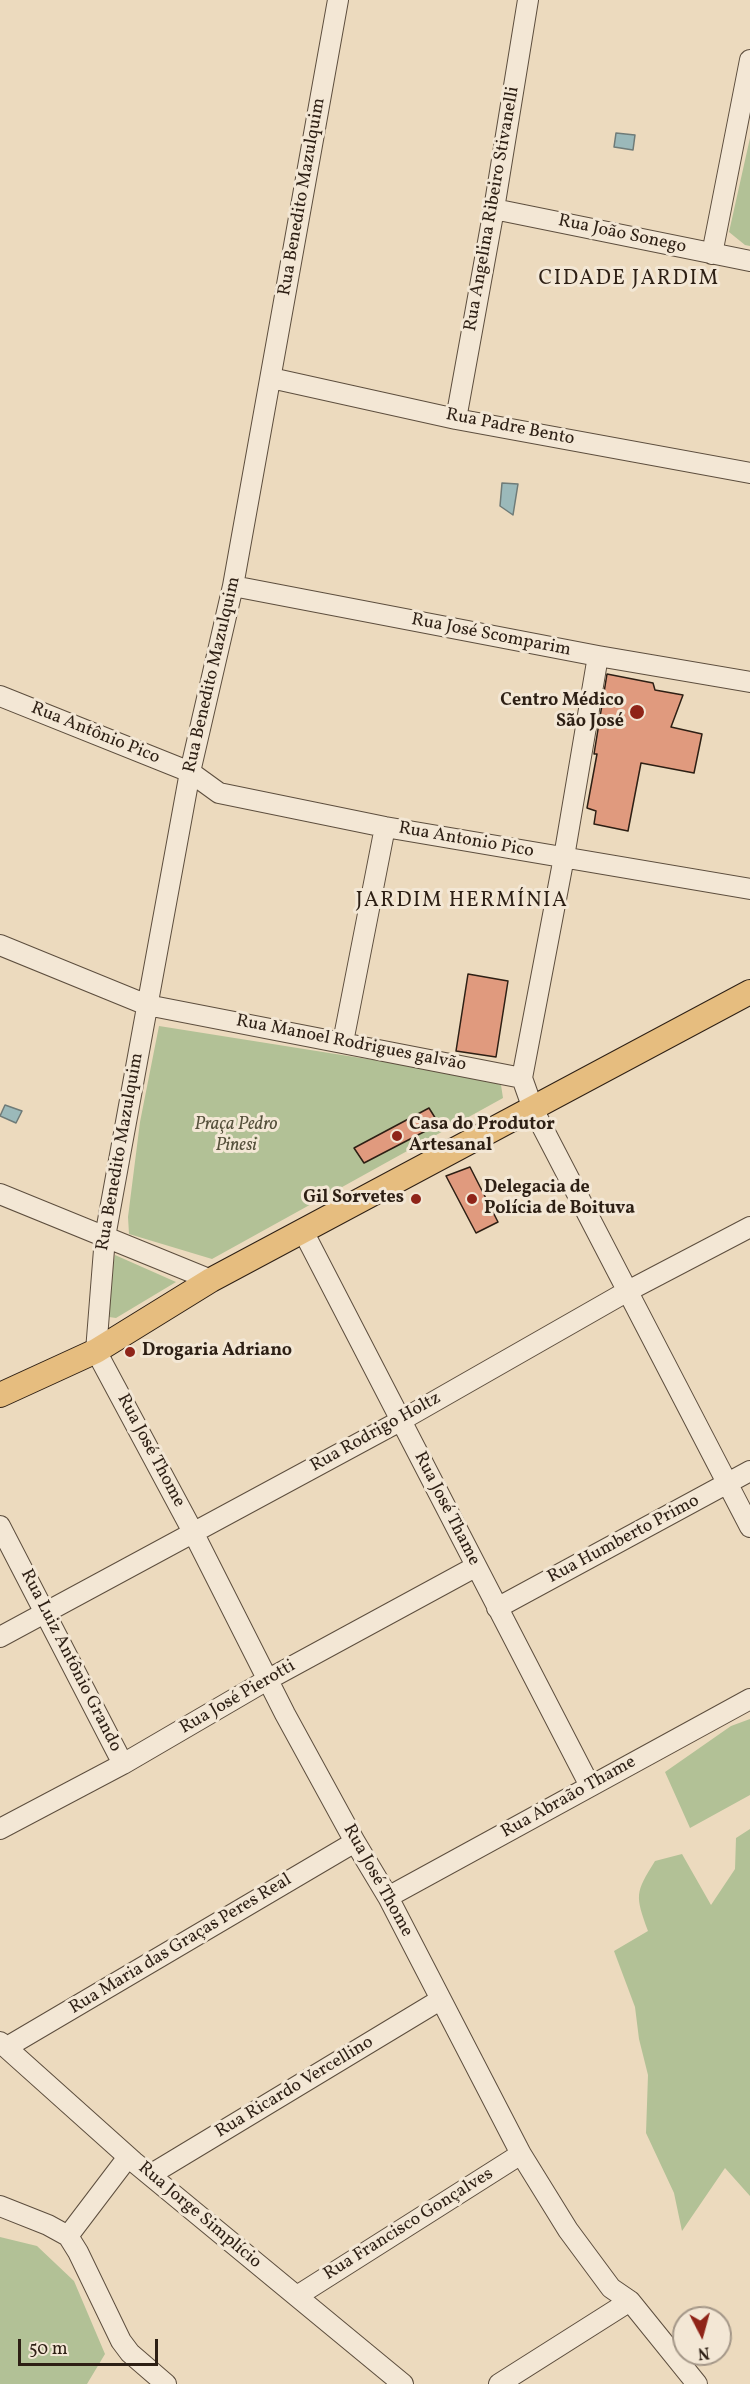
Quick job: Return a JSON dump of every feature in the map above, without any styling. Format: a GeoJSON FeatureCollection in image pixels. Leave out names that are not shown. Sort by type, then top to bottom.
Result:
{"type":"FeatureCollection","features":[{"type":"Feature","properties":{"kind":"main road"},"geometry":{"type":"LineString","coordinates":[[0,1395],[96,1351],[211,1280],[750,992]]}},
{"type":"Feature","properties":{"kind":"street","name":"Rua Benedito Mazulquim"},"geometry":{"type":"LineString","coordinates":[[96,1351],[105,1237],[190,772],[233,586],[338,0]]}},
{"type":"Feature","properties":{"kind":"street","name":"Rua Angelina Ribeiro Stivanelli"},"geometry":{"type":"LineString","coordinates":[[456,418],[494,209],[528,0]]}},
{"type":"Feature","properties":{"kind":"street"},"geometry":{"type":"LineString","coordinates":[[712,254],[750,60]]}},
{"type":"Feature","properties":{"kind":"street","name":"Rua João Sonego"},"geometry":{"type":"LineString","coordinates":[[494,209],[750,261]]}},
{"type":"Feature","properties":{"kind":"street","name":"Rua Padre Bento"},"geometry":{"type":"LineString","coordinates":[[270,378],[456,418],[750,473]]}},
{"type":"Feature","properties":{"kind":"street","name":"Rua José Scomparim"},"geometry":{"type":"LineString","coordinates":[[233,586],[598,656],[750,682]]}},
{"type":"Feature","properties":{"kind":"street"},"geometry":{"type":"LineString","coordinates":[[598,656],[564,857],[522,1078],[533,1109],[750,1527]]}},
{"type":"Feature","properties":{"kind":"street","name":"Rua Antônio Pico"},"geometry":{"type":"LineString","coordinates":[[0,696],[190,772]]}},
{"type":"Feature","properties":{"kind":"street","name":"Rua Antonio Pico"},"geometry":{"type":"LineString","coordinates":[[190,772],[219,793],[385,827],[750,889]]}},
{"type":"Feature","properties":{"kind":"street"},"geometry":{"type":"LineString","coordinates":[[343,1042],[385,827]]}},
{"type":"Feature","properties":{"kind":"street"},"geometry":{"type":"LineString","coordinates":[[0,945],[147,1005]]}},
{"type":"Feature","properties":{"kind":"street","name":"Rua Manoel Rodrigues galvão"},"geometry":{"type":"LineString","coordinates":[[147,1005],[522,1078]]}},
{"type":"Feature","properties":{"kind":"street"},"geometry":{"type":"LineString","coordinates":[[0,1194],[211,1280]]}},
{"type":"Feature","properties":{"kind":"street","name":"Rua Rodrigo Holtz"},"geometry":{"type":"LineString","coordinates":[[0,1636],[400,1421],[626,1292],[750,1227]]}},
{"type":"Feature","properties":{"kind":"street","name":"Rua José Thame"},"geometry":{"type":"LineString","coordinates":[[303,1231],[590,1786]]}},
{"type":"Feature","properties":{"kind":"street","name":"Rua José Thome"},"geometry":{"type":"LineString","coordinates":[[96,1351],[193,1532],[267,1680],[355,1842],[388,1897],[521,2154],[568,2230],[610,2288],[630,2301],[697,2384]]}},
{"type":"Feature","properties":{"kind":"street","name":"Rua Humberto Primo"},"geometry":{"type":"LineString","coordinates":[[497,1608],[750,1471]]}},
{"type":"Feature","properties":{"kind":"street","name":"Rua Luiz Antônio Grando"},"geometry":{"type":"LineString","coordinates":[[0,1526],[123,1764]]}},
{"type":"Feature","properties":{"kind":"street","name":"Rua José Pierotti"},"geometry":{"type":"LineString","coordinates":[[0,1829],[123,1764],[267,1680],[475,1567]]}},
{"type":"Feature","properties":{"kind":"street","name":"Rua Abraão Thame"},"geometry":{"type":"LineString","coordinates":[[388,1897],[750,1699]]}},
{"type":"Feature","properties":{"kind":"street","name":"Rua Maria das Graças Peres Real"},"geometry":{"type":"LineString","coordinates":[[4,2044],[355,1842]]}},
{"type":"Feature","properties":{"kind":"street","name":"Rua Ricardo Vercellino"},"geometry":{"type":"LineString","coordinates":[[150,2175],[440,2000]]}},
{"type":"Feature","properties":{"kind":"street","name":"Rua Jorge Simplício"},"geometry":{"type":"LineString","coordinates":[[4,2044],[128,2157],[403,2384]]}},
{"type":"Feature","properties":{"kind":"street","name":"Rua Francisco Gonçalves"},"geometry":{"type":"LineString","coordinates":[[297,2296],[521,2154]]}},
{"type":"Feature","properties":{"kind":"street"},"geometry":{"type":"LineString","coordinates":[[68,2236],[128,2157]]}},
{"type":"Feature","properties":{"kind":"street"},"geometry":{"type":"LineString","coordinates":[[0,2206],[48,2225],[68,2236],[121,2342],[130,2353],[166,2384]]}},
{"type":"Feature","properties":{"kind":"street"},"geometry":{"type":"LineString","coordinates":[[499,2384],[630,2301]]}},
{"type":"Feature","properties":{"kind":"green space"},"geometry":{"type":"Polygon","coordinates":[[[750,138],[750,246],[745,245],[729,232],[750,138]]]}},
{"type":"Feature","properties":{"kind":"green space","name":"Praça Pedro Pinesi"},"geometry":{"type":"Polygon","coordinates":[[[159,1026],[468,1075],[501,1085],[503,1098],[212,1259],[129,1234],[128,1217],[140,1122],[159,1026]]]}},
{"type":"Feature","properties":{"kind":"green space"},"geometry":{"type":"Polygon","coordinates":[[[115,1255],[176,1282],[116,1318],[109,1317],[105,1310],[115,1255]]]}},
{"type":"Feature","properties":{"kind":"green space"},"geometry":{"type":"Polygon","coordinates":[[[750,1719],[750,1795],[690,1828],[665,1772],[731,1726],[750,1719]]]}},
{"type":"Feature","properties":{"kind":"green space"},"geometry":{"type":"Polygon","coordinates":[[[750,1829],[750,2196],[725,2168],[682,2231],[674,2193],[646,2133],[648,2075],[639,2039],[635,2007],[614,1951],[648,1931],[639,1894],[655,1861],[682,1854],[711,1905],[735,1869],[736,1838],[750,1829]]]}},
{"type":"Feature","properties":{"kind":"green space"},"geometry":{"type":"Polygon","coordinates":[[[0,2237],[37,2246],[74,2281],[105,2354],[87,2384],[0,2384],[0,2237]]]}},
{"type":"Feature","properties":{"kind":"water"},"geometry":{"type":"Polygon","coordinates":[[[616,133],[635,135],[633,150],[614,147],[616,133]]]}},
{"type":"Feature","properties":{"kind":"water"},"geometry":{"type":"Polygon","coordinates":[[[502,483],[518,484],[513,515],[500,506],[502,483]]]}},
{"type":"Feature","properties":{"kind":"water"},"geometry":{"type":"Polygon","coordinates":[[[5,1105],[22,1111],[16,1123],[0,1116],[5,1105]]]}},
{"type":"Feature","properties":{"kind":"building","name":"Centro Médico São José"},"geometry":{"type":"Polygon","coordinates":[[[607,674],[653,683],[655,690],[683,695],[671,727],[702,734],[694,773],[641,763],[628,831],[594,824],[596,811],[587,808],[597,754],[594,754],[607,674]]]}},
{"type":"Feature","properties":{"kind":"building"},"geometry":{"type":"Polygon","coordinates":[[[468,974],[508,981],[496,1057],[456,1051],[468,974]]]}},
{"type":"Feature","properties":{"kind":"building","name":"Casa do Produtor Artesanal"},"geometry":{"type":"Polygon","coordinates":[[[429,1108],[439,1124],[364,1163],[354,1148],[429,1108]]]}},
{"type":"Feature","properties":{"kind":"building","name":"Delegacia de Polícia de Boituva"},"geometry":{"type":"Polygon","coordinates":[[[470,1167],[498,1222],[476,1233],[446,1176],[470,1167]]]}},
{"type":"Feature","properties":{"kind":"place","name":"Centro Médico São José"},"geometry":{"type":"Point","coordinates":[637,712]}},
{"type":"Feature","properties":{"kind":"place","name":"Casa do Produtor Artesanal"},"geometry":{"type":"Point","coordinates":[397,1136]}},
{"type":"Feature","properties":{"kind":"place","name":"Gil Sorvetes"},"geometry":{"type":"Point","coordinates":[416,1199]}},
{"type":"Feature","properties":{"kind":"place","name":"Delegacia de Polícia de Boituva"},"geometry":{"type":"Point","coordinates":[472,1199]}},
{"type":"Feature","properties":{"kind":"place","name":"Drogaria Adriano"},"geometry":{"type":"Point","coordinates":[130,1352]}},
{"type":"Feature","properties":{"kind":"district","name":"CIDADE JARDIM"},"geometry":{"type":"Point","coordinates":[629,280]}},
{"type":"Feature","properties":{"kind":"district","name":"JARDIM HERMÍNIA"},"geometry":{"type":"Point","coordinates":[462,902]}}]}
